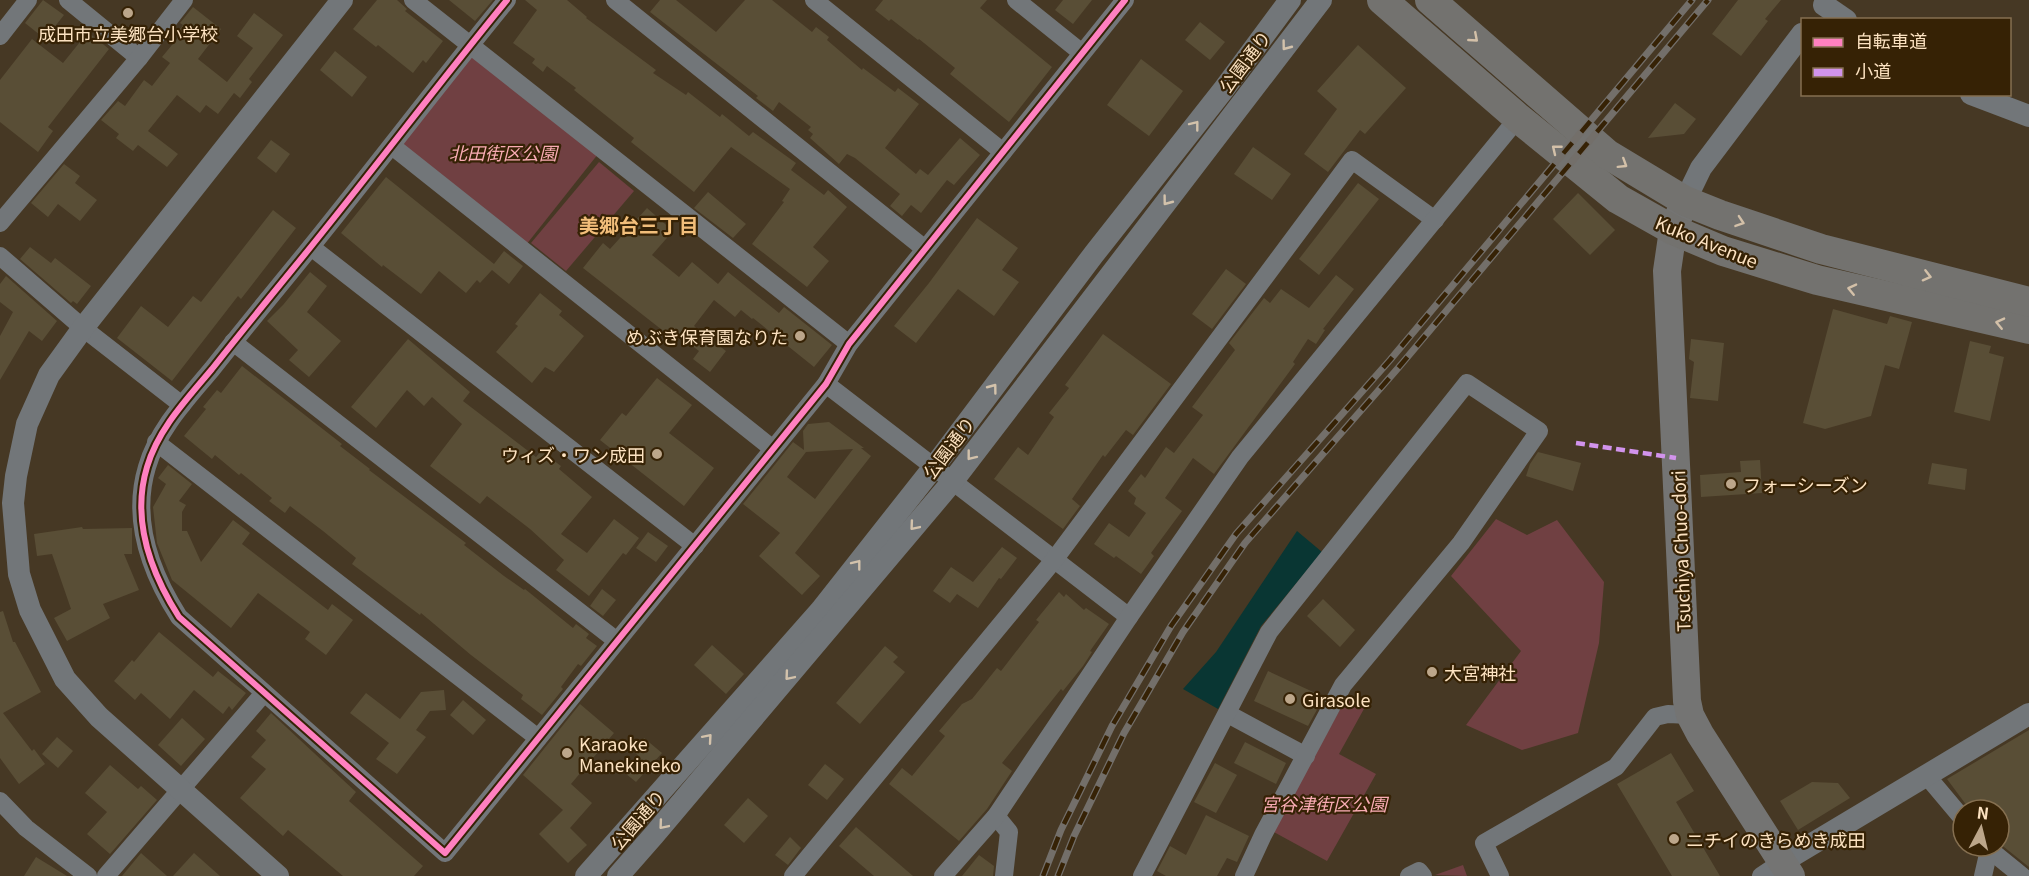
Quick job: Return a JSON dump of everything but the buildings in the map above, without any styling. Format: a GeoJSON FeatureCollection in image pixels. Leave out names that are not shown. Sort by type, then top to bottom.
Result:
{"type":"FeatureCollection","features":[{"type":"Feature","properties":{"kind":"highway","name":"Kuko Avenue"},"geometry":{"type":"LineString","coordinates":[[1382,0],[1518,118],[1617,199],[1673,230],[1723,250],[1817,280],[2029,329]]}},
{"type":"Feature","properties":{"kind":"highway","name":"Kuko Avenue"},"geometry":{"type":"LineString","coordinates":[[1430,0],[1607,154],[1685,201],[1730,219],[1821,249],[2029,302]]}},
{"type":"Feature","properties":{"kind":"main road","name":"Tsuchiya Chuo-dori"},"geometry":{"type":"LineString","coordinates":[[1685,201],[1673,230],[1667,271],[1674,382],[1687,701],[1690,715],[1700,734],[1778,872]]}},
{"type":"Feature","properties":{"kind":"street"},"geometry":{"type":"LineString","coordinates":[[0,36],[28,0]]}},
{"type":"Feature","properties":{"kind":"street"},"geometry":{"type":"LineString","coordinates":[[68,0],[139,58]]}},
{"type":"Feature","properties":{"kind":"street"},"geometry":{"type":"LineString","coordinates":[[0,223],[139,58],[184,0]]}},
{"type":"Feature","properties":{"kind":"street"},"geometry":{"type":"LineString","coordinates":[[278,876],[99,717],[65,679],[30,610],[19,574],[14,503],[16,476],[27,424],[49,375],[83,328],[342,0]]}},
{"type":"Feature","properties":{"kind":"street"},"geometry":{"type":"LineString","coordinates":[[413,0],[849,344]]}},
{"type":"Feature","properties":{"kind":"street"},"geometry":{"type":"LineString","coordinates":[[507,0],[182,405],[156,442],[146,469],[142,502],[143,533],[148,558],[179,617],[445,853],[826,384],[849,344],[1125,0]]}},
{"type":"Feature","properties":{"kind":"street"},"geometry":{"type":"LineString","coordinates":[[615,0],[925,249]]}},
{"type":"Feature","properties":{"kind":"street"},"geometry":{"type":"LineString","coordinates":[[814,0],[1003,152]]}},
{"type":"Feature","properties":{"kind":"street"},"geometry":{"type":"LineString","coordinates":[[1016,0],[1082,53]]}},
{"type":"Feature","properties":{"kind":"street","name":"公園通り"},"geometry":{"type":"LineString","coordinates":[[586,876],[820,610],[933,468],[1290,0]]}},
{"type":"Feature","properties":{"kind":"street","name":"公園通り"},"geometry":{"type":"LineString","coordinates":[[618,876],[952,482],[1321,0]]}},
{"type":"Feature","properties":{"kind":"street"},"geometry":{"type":"LineString","coordinates":[[1822,8],[1842,18]]}},
{"type":"Feature","properties":{"kind":"street"},"geometry":{"type":"LineString","coordinates":[[1685,201],[1701,168],[1801,37]]}},
{"type":"Feature","properties":{"kind":"street"},"geometry":{"type":"LineString","coordinates":[[1976,96],[2029,116]]}},
{"type":"Feature","properties":{"kind":"street"},"geometry":{"type":"LineString","coordinates":[[943,876],[996,816],[1129,617],[1240,457],[1518,118]]}},
{"type":"Feature","properties":{"kind":"street"},"geometry":{"type":"LineString","coordinates":[[392,146],[773,450]]}},
{"type":"Feature","properties":{"kind":"street"},"geometry":{"type":"LineString","coordinates":[[793,876],[1054,560],[1352,160],[1435,220]]}},
{"type":"Feature","properties":{"kind":"street"},"geometry":{"type":"LineString","coordinates":[[311,247],[695,546]]}},
{"type":"Feature","properties":{"kind":"street"},"geometry":{"type":"LineString","coordinates":[[0,256],[83,328],[182,405]]}},
{"type":"Feature","properties":{"kind":"street"},"geometry":{"type":"LineString","coordinates":[[233,342],[617,641]]}},
{"type":"Feature","properties":{"kind":"street"},"geometry":{"type":"LineString","coordinates":[[1142,876],[1269,632],[1467,383],[1539,431],[1461,543],[1343,685],[1263,835],[1244,876]]}},
{"type":"Feature","properties":{"kind":"street"},"geometry":{"type":"LineString","coordinates":[[826,384],[1129,617]]}},
{"type":"Feature","properties":{"kind":"street"},"geometry":{"type":"LineString","coordinates":[[156,442],[538,738]]}},
{"type":"Feature","properties":{"kind":"street"},"geometry":{"type":"LineString","coordinates":[[106,876],[264,693]]}},
{"type":"Feature","properties":{"kind":"street"},"geometry":{"type":"LineString","coordinates":[[1228,714],[1306,756]]}},
{"type":"Feature","properties":{"kind":"street"},"geometry":{"type":"LineString","coordinates":[[1500,876],[1484,843],[1616,767],[1655,717],[1668,714],[1690,715]]}},
{"type":"Feature","properties":{"kind":"street"},"geometry":{"type":"LineString","coordinates":[[1778,872],[1926,775],[2029,714]]}},
{"type":"Feature","properties":{"kind":"street"},"geometry":{"type":"LineString","coordinates":[[1926,775],[1951,805]]}},
{"type":"Feature","properties":{"kind":"street"},"geometry":{"type":"LineString","coordinates":[[0,801],[26,828],[88,876]]}},
{"type":"Feature","properties":{"kind":"street"},"geometry":{"type":"LineString","coordinates":[[996,816],[1009,832],[1004,876]]}},
{"type":"Feature","properties":{"kind":"street"},"geometry":{"type":"LineString","coordinates":[[1983,876],[1986,858]]}},
{"type":"Feature","properties":{"kind":"street"},"geometry":{"type":"LineString","coordinates":[[2000,858],[2022,876]]}},
{"type":"Feature","properties":{"kind":"street"},"geometry":{"type":"LineString","coordinates":[[1409,876],[1419,871],[1423,876]]}},
{"type":"Feature","properties":{"kind":"green space","name":"北田街区公園"},"geometry":{"type":"Polygon","coordinates":[[[470,45],[602,149],[522,250],[394,147],[470,45]]]}},
{"type":"Feature","properties":{"kind":"green space"},"geometry":{"type":"Polygon","coordinates":[[[599,162],[634,191],[566,271],[531,243],[599,162]]]}},
{"type":"Feature","properties":{"kind":"green space"},"geometry":{"type":"Polygon","coordinates":[[[1496,519],[1527,535],[1557,520],[1604,582],[1599,643],[1578,733],[1522,750],[1466,725],[1521,651],[1451,576],[1496,519]]]}},
{"type":"Feature","properties":{"kind":"green space","name":"宮谷津街区公園"},"geometry":{"type":"Polygon","coordinates":[[[1347,697],[1365,707],[1339,754],[1376,774],[1327,861],[1272,831],[1347,697]]]}},
{"type":"Feature","properties":{"kind":"green space"},"geometry":{"type":"Polygon","coordinates":[[[1463,865],[1467,876],[1435,875],[1463,865]]]}},
{"type":"Feature","properties":{"kind":"water"},"geometry":{"type":"Polygon","coordinates":[[[1297,531],[1322,552],[1261,626],[1218,709],[1183,689],[1216,652],[1297,531]]]}},
{"type":"Feature","properties":{"kind":"railway"},"geometry":{"type":"LineString","coordinates":[[1043,876],[1061,830],[1112,726],[1171,626],[1236,534],[1390,360],[1692,0]]}},
{"type":"Feature","properties":{"kind":"railway"},"geometry":{"type":"LineString","coordinates":[[1058,876],[1074,836],[1124,733],[1183,632],[1245,543],[1399,367],[1708,0]]}},
{"type":"Feature","properties":{"kind":"marked path"},"geometry":{"type":"LineString","coordinates":[[1576,443],[1676,458]]}},
{"type":"Feature","properties":{"kind":"cycle path"},"geometry":{"type":"LineString","coordinates":[[507,0],[174,415],[152,453],[147,467],[141,507],[146,545],[152,564],[179,617],[445,853],[826,384],[849,344],[1125,0]]}},
{"type":"Feature","properties":{"kind":"place","name":"成田市立美郷台小学校"},"geometry":{"type":"Point","coordinates":[128,13]}},
{"type":"Feature","properties":{"kind":"place","name":"めぶき保育園なりた"},"geometry":{"type":"Point","coordinates":[800,336]}},
{"type":"Feature","properties":{"kind":"place","name":"ウィズ・ワン成田"},"geometry":{"type":"Point","coordinates":[657,454]}},
{"type":"Feature","properties":{"kind":"place","name":"フォーシーズン"},"geometry":{"type":"Point","coordinates":[1731,484]}},
{"type":"Feature","properties":{"kind":"place","name":"大宮神社"},"geometry":{"type":"Point","coordinates":[1432,672]}},
{"type":"Feature","properties":{"kind":"place","name":"Girasole"},"geometry":{"type":"Point","coordinates":[1290,699]}},
{"type":"Feature","properties":{"kind":"place","name":"Karaoke Manekineko"},"geometry":{"type":"Point","coordinates":[567,753]}},
{"type":"Feature","properties":{"kind":"place","name":"ニチイのきらめき成田"},"geometry":{"type":"Point","coordinates":[1674,839]}},
{"type":"Feature","properties":{"kind":"district","name":"美郷台三丁目"},"geometry":{"type":"Point","coordinates":[639,224]}}]}
